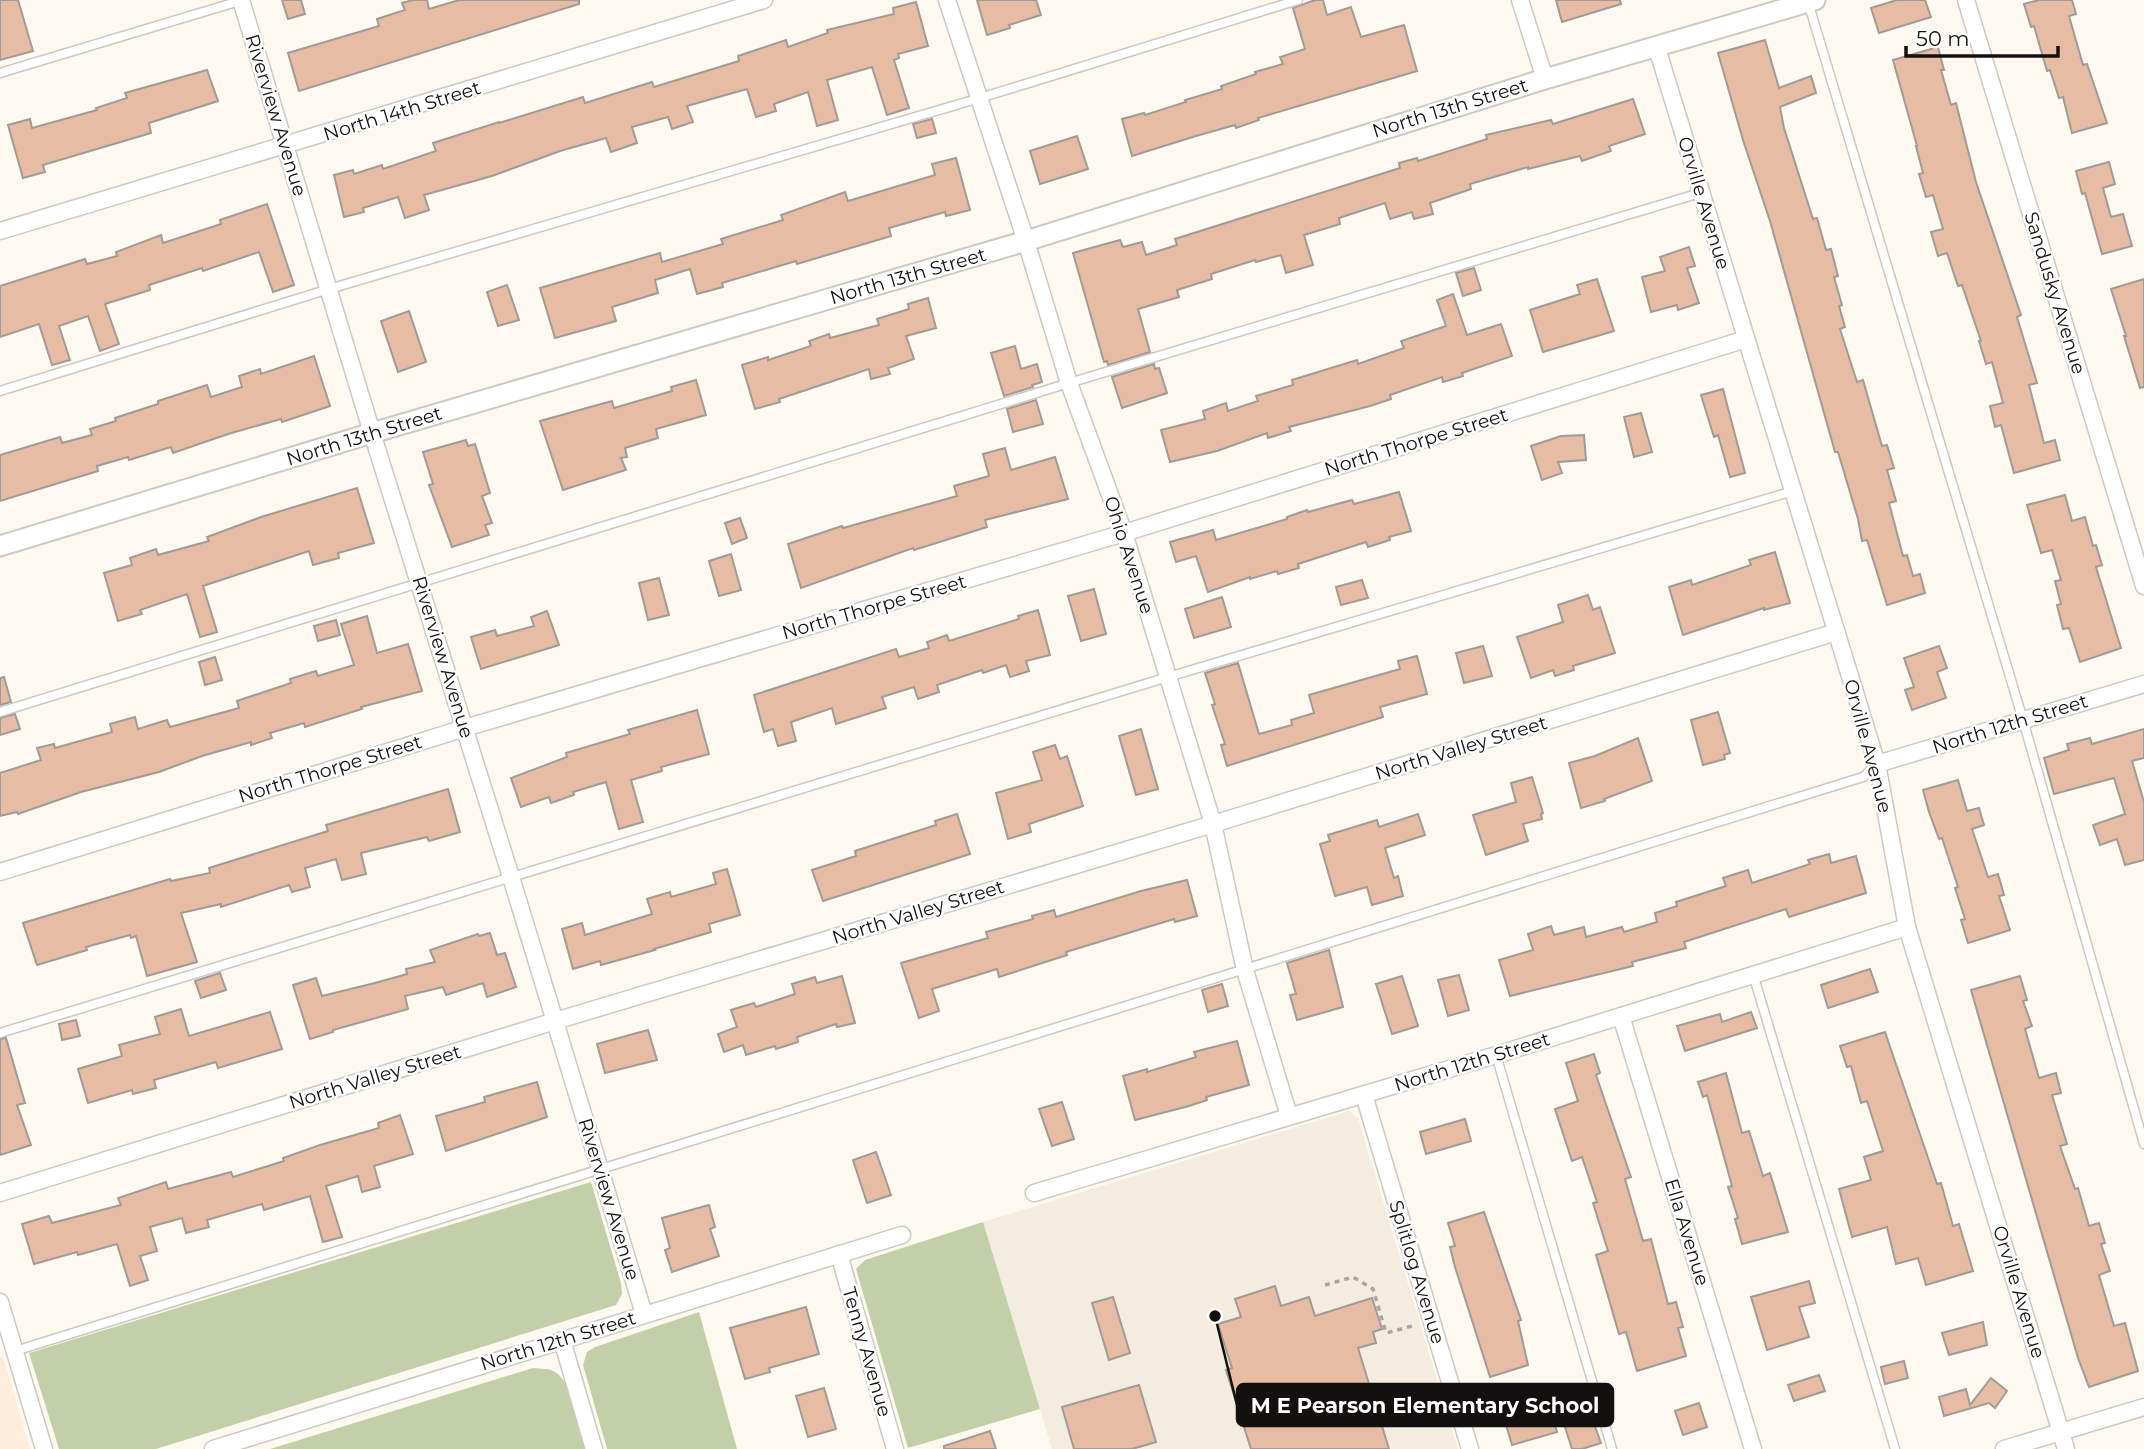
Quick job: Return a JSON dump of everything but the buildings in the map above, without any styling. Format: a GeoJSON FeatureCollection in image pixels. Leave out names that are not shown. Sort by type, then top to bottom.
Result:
{"type":"FeatureCollection","features":[{"type":"Feature","properties":{"kind":"street","name":"Riverview Avenue"},"geometry":{"type":"LineString","coordinates":[[242,0],[284,147],[644,1314]]}},
{"type":"Feature","properties":{"kind":"street","name":"North 14th Street"},"geometry":{"type":"LineString","coordinates":[[0,231],[764,0]]}},
{"type":"Feature","properties":{"kind":"street","name":"Ohio Avenue"},"geometry":{"type":"LineString","coordinates":[[947,0],[1026,241],[1069,383],[1124,533],[1213,824],[1245,970],[1289,1116]]}},
{"type":"Feature","properties":{"kind":"street"},"geometry":{"type":"LineString","coordinates":[[1520,0],[1545,79]]}},
{"type":"Feature","properties":{"kind":"street","name":"Sandusky Avenue"},"geometry":{"type":"LineString","coordinates":[[1966,0],[2144,586]]}},
{"type":"Feature","properties":{"kind":"street","name":"North 13th Street"},"geometry":{"type":"LineString","coordinates":[[0,546],[372,433],[1026,241],[1545,79],[1812,1]]}},
{"type":"Feature","properties":{"kind":"street","name":"Orville Avenue"},"geometry":{"type":"LineString","coordinates":[[1656,46],[1877,764],[1908,927],[2066,1449]]}},
{"type":"Feature","properties":{"kind":"street","name":"North Thorpe Street"},"geometry":{"type":"LineString","coordinates":[[0,872],[465,728],[1124,533],[1746,339]]}},
{"type":"Feature","properties":{"kind":"street","name":"North Valley Street"},"geometry":{"type":"LineString","coordinates":[[0,1194],[555,1021],[1213,824],[1836,632]]}},
{"type":"Feature","properties":{"kind":"street","name":"North 12th Street"},"geometry":{"type":"LineString","coordinates":[[1877,764],[2144,684]]}},
{"type":"Feature","properties":{"kind":"street","name":"North 12th Street"},"geometry":{"type":"LineString","coordinates":[[1034,1193],[1496,1055],[1908,927]]}},
{"type":"Feature","properties":{"kind":"street","name":"Ella Avenue"},"geometry":{"type":"LineString","coordinates":[[1621,1016],[1753,1449]]}},
{"type":"Feature","properties":{"kind":"street","name":"Splitlog Avenue"},"geometry":{"type":"LineString","coordinates":[[1364,1095],[1470,1449]]}},
{"type":"Feature","properties":{"kind":"street","name":"North 12th Street"},"geometry":{"type":"LineString","coordinates":[[214,1449],[902,1235]]}},
{"type":"Feature","properties":{"kind":"street","name":"Tenny Avenue"},"geometry":{"type":"LineString","coordinates":[[839,1254],[895,1449]]}},
{"type":"Feature","properties":{"kind":"street"},"geometry":{"type":"LineString","coordinates":[[0,1302],[44,1449]]}},
{"type":"Feature","properties":{"kind":"street"},"geometry":{"type":"LineString","coordinates":[[562,1340],[594,1449]]}},
{"type":"Feature","properties":{"kind":"street"},"geometry":{"type":"LineString","coordinates":[[2004,1449],[2144,1407]]}},
{"type":"Feature","properties":{"kind":"lane"},"geometry":{"type":"LineString","coordinates":[[0,72],[242,0]]}},
{"type":"Feature","properties":{"kind":"lane"},"geometry":{"type":"LineString","coordinates":[[0,391],[329,289],[979,98],[1298,0]]}},
{"type":"Feature","properties":{"kind":"lane"},"geometry":{"type":"LineString","coordinates":[[1812,1],[2144,1144]]}},
{"type":"Feature","properties":{"kind":"lane"},"geometry":{"type":"LineString","coordinates":[[0,712],[1069,383],[1700,193]]}},
{"type":"Feature","properties":{"kind":"lane"},"geometry":{"type":"LineString","coordinates":[[0,1033],[1168,677],[1794,491]]}},
{"type":"Feature","properties":{"kind":"lane"},"geometry":{"type":"LineString","coordinates":[[15,1351],[1863,777],[1877,764]]}},
{"type":"Feature","properties":{"kind":"lane"},"geometry":{"type":"LineString","coordinates":[[1754,974],[1895,1449]]}},
{"type":"Feature","properties":{"kind":"lane"},"geometry":{"type":"LineString","coordinates":[[1496,1055],[1612,1449]]}},
{"type":"Feature","properties":{"kind":"path"},"geometry":{"type":"LineString","coordinates":[[1325,1285],[1353,1277],[1373,1289],[1386,1334],[1417,1325]]}},
{"type":"Feature","properties":{"kind":"shaded area"},"geometry":{"type":"Polygon","coordinates":[[[1349,1111],[1358,1118],[1458,1449],[1052,1449],[983,1222],[1349,1111]]]}},
{"type":"Feature","properties":{"kind":"shaded area"},"geometry":{"type":"Polygon","coordinates":[[[3,1357],[30,1449],[0,1449],[0,1358],[3,1357]]]}},
{"type":"Feature","properties":{"kind":"green space"},"geometry":{"type":"Polygon","coordinates":[[[591,1182],[621,1283],[622,1294],[616,1305],[156,1449],[59,1449],[29,1353],[591,1182]]]}},
{"type":"Feature","properties":{"kind":"green space"},"geometry":{"type":"Polygon","coordinates":[[[983,1222],[1040,1409],[908,1448],[856,1269],[865,1260],[983,1222]]]}},
{"type":"Feature","properties":{"kind":"green space"},"geometry":{"type":"Polygon","coordinates":[[[699,1312],[737,1449],[607,1449],[583,1365],[587,1352],[699,1312]]]}},
{"type":"Feature","properties":{"kind":"green space"},"geometry":{"type":"Polygon","coordinates":[[[533,1368],[555,1372],[567,1386],[586,1449],[270,1449],[533,1368]]]}},
{"type":"Feature","properties":{"kind":"place","name":"M E Pearson Elementary School"},"geometry":{"type":"Point","coordinates":[1215,1316]}}]}
